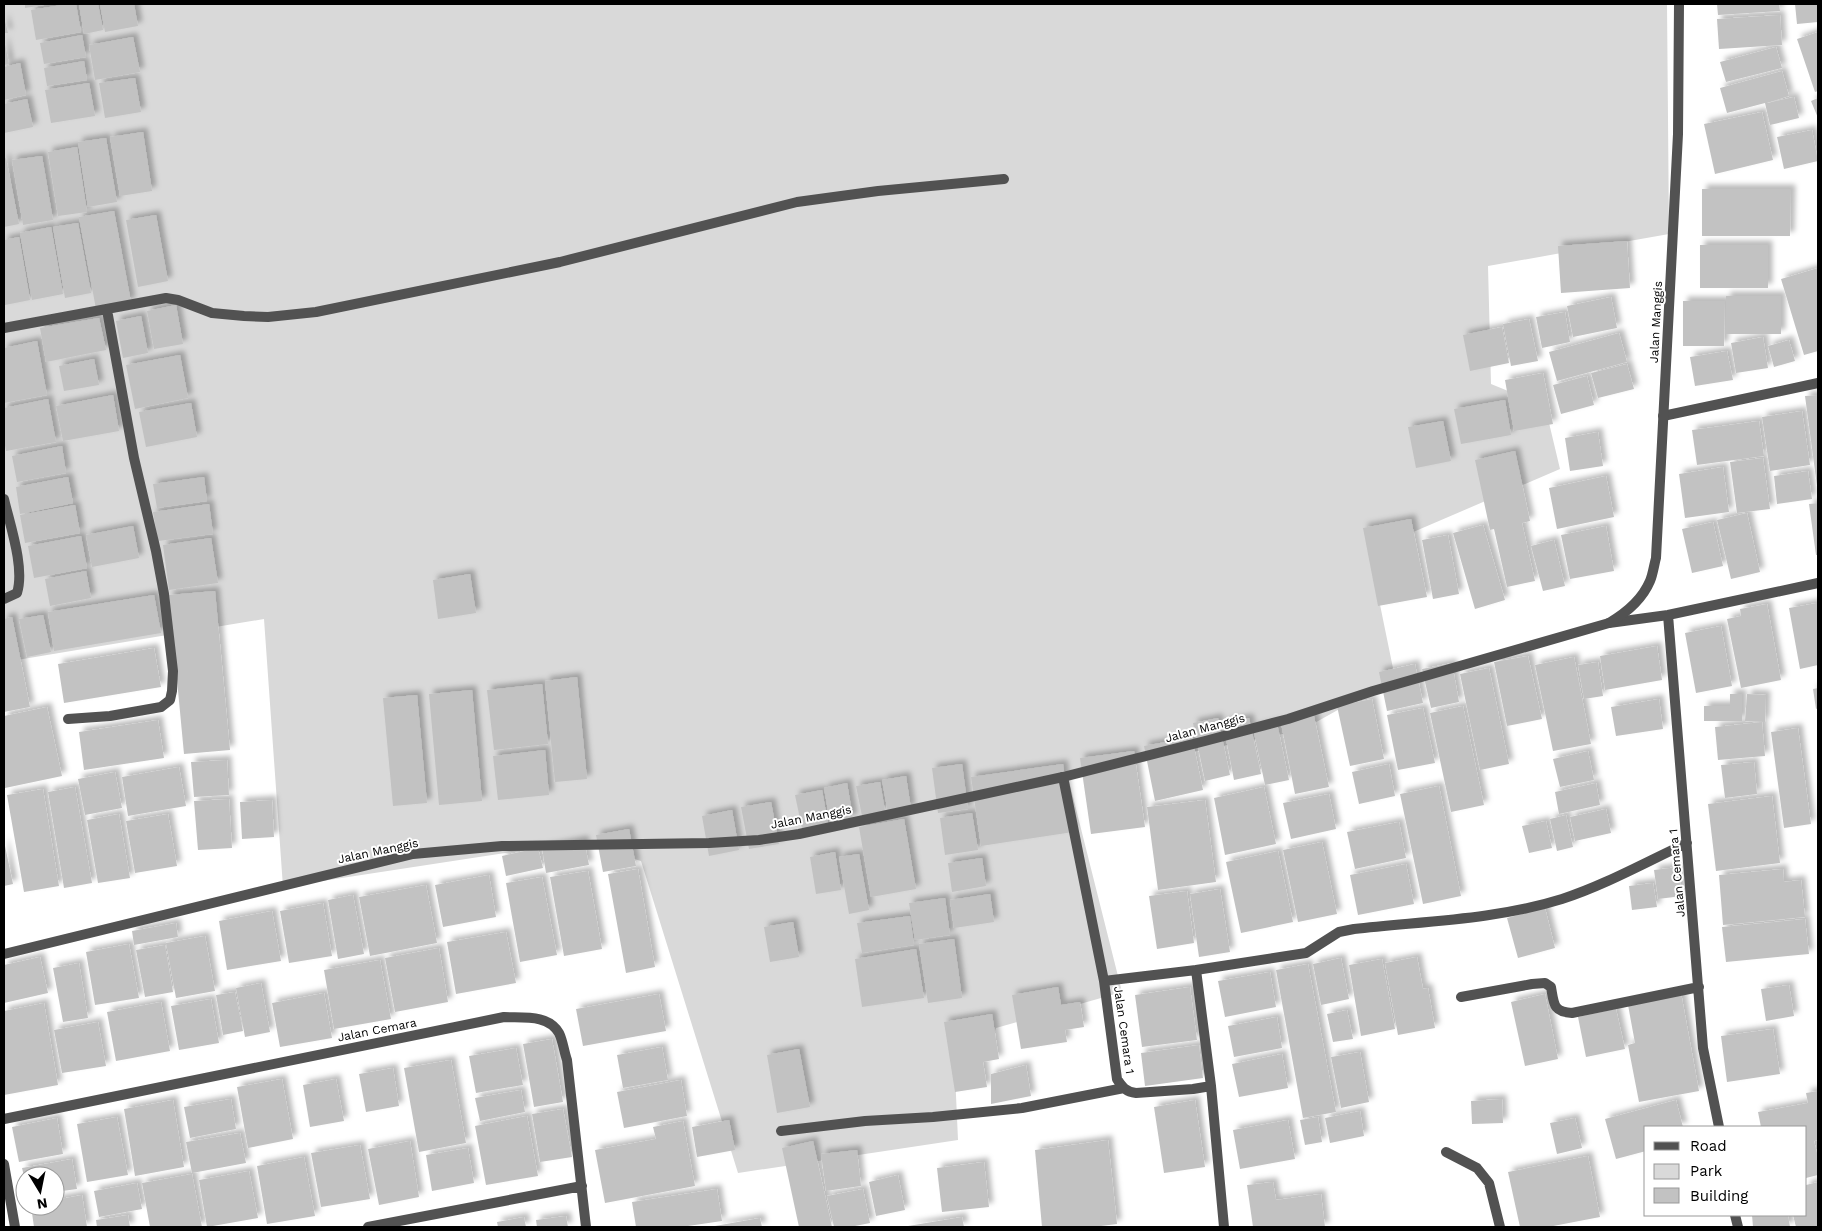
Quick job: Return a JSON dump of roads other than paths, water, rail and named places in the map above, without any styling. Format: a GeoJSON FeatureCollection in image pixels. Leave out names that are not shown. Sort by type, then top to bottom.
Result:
{"type":"FeatureCollection","features":[{"type":"Feature","properties":{"kind":"street","name":"Jalan Manggis"},"geometry":{"type":"LineString","coordinates":[[1609,623],[1626,613],[1638,599],[1650,580],[1656,558],[1678,134],[1679,4]]}},
{"type":"Feature","properties":{"kind":"street"},"geometry":{"type":"LineString","coordinates":[[4,328],[166,298],[178,300],[212,313],[244,316],[268,317],[316,312],[560,262],[797,202],[878,191],[1004,179]]}},
{"type":"Feature","properties":{"kind":"street"},"geometry":{"type":"LineString","coordinates":[[68,719],[110,716],[161,707],[170,700],[172,691],[173,672],[164,594],[156,550],[134,458],[107,310]]}},
{"type":"Feature","properties":{"kind":"street"},"geometry":{"type":"LineString","coordinates":[[1663,416],[1818,383]]}},
{"type":"Feature","properties":{"kind":"street"},"geometry":{"type":"LineString","coordinates":[[4,499],[20,570],[20,584],[17,593],[4,599]]}},
{"type":"Feature","properties":{"kind":"street","name":"Jalan Manggis"},"geometry":{"type":"LineString","coordinates":[[4,954],[413,854],[502,846],[709,843],[759,840],[799,834],[1063,777],[1288,719],[1373,692],[1609,623],[1668,615],[1818,583]]}},
{"type":"Feature","properties":{"kind":"street","name":"Jalan Cemara 1"},"geometry":{"type":"LineString","coordinates":[[1668,615],[1703,1048],[1719,1126]]}},
{"type":"Feature","properties":{"kind":"street","name":"Jalan Cemara 1"},"geometry":{"type":"LineString","coordinates":[[1063,777],[1104,980],[1117,1079],[1128,1092],[1136,1093],[1211,1086]]}},
{"type":"Feature","properties":{"kind":"street"},"geometry":{"type":"LineString","coordinates":[[1104,980],[1196,970],[1306,953],[1338,932],[1480,917],[1551,902],[1587,890],[1687,842]]}},
{"type":"Feature","properties":{"kind":"street"},"geometry":{"type":"LineString","coordinates":[[1196,970],[1211,1086],[1224,1227]]}},
{"type":"Feature","properties":{"kind":"street"},"geometry":{"type":"LineString","coordinates":[[1461,997],[1545,983],[1551,987],[1555,1006],[1562,1013],[1572,1013],[1699,987]]}},
{"type":"Feature","properties":{"kind":"street","name":"Jalan Cemara"},"geometry":{"type":"LineString","coordinates":[[4,1119],[504,1017],[544,1020],[554,1026],[560,1034],[567,1060],[586,1227]]}},
{"type":"Feature","properties":{"kind":"street"},"geometry":{"type":"LineString","coordinates":[[781,1131],[865,1121],[933,1117],[1022,1108],[1124,1088]]}},
{"type":"Feature","properties":{"kind":"street"},"geometry":{"type":"LineString","coordinates":[[1446,1152],[1477,1168],[1489,1183],[1500,1227]]}},
{"type":"Feature","properties":{"kind":"street"},"geometry":{"type":"LineString","coordinates":[[4,1164],[15,1227]]}},
{"type":"Feature","properties":{"kind":"street"},"geometry":{"type":"LineString","coordinates":[[368,1227],[582,1186]]}}]}
